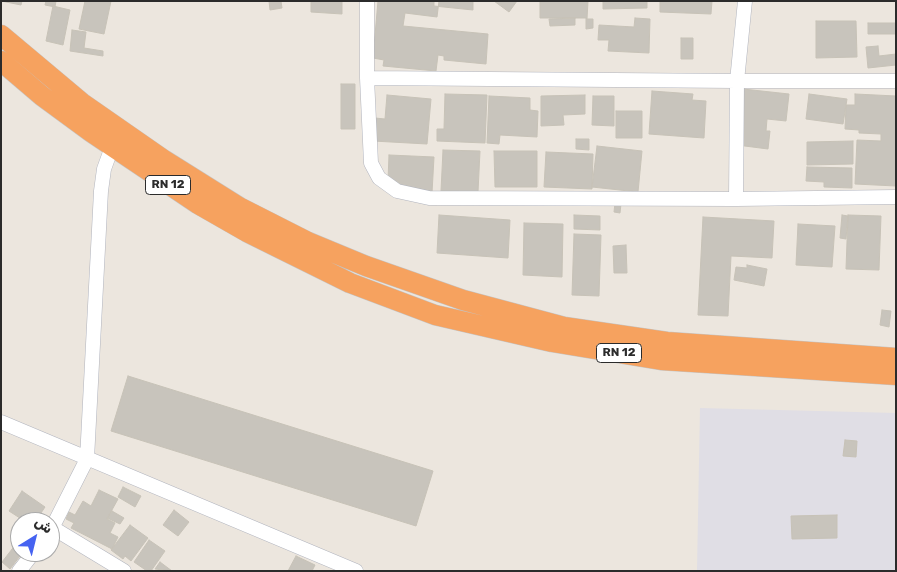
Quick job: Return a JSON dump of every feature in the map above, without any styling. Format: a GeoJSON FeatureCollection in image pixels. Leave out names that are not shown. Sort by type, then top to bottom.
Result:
{"type":"FeatureCollection","features":[{"type":"Feature","properties":{"kind":"highway"},"geometry":{"type":"LineString","coordinates":[[1,35],[82,103],[164,160],[239,207],[308,242],[366,266],[463,300],[564,327],[667,342],[896,358]]}},
{"type":"Feature","properties":{"kind":"highway","name":"RN 12"},"geometry":{"type":"LineString","coordinates":[[1,60],[42,96],[190,199],[247,232],[350,284],[435,315],[552,342],[661,360],[896,375]]}},
{"type":"Feature","properties":{"kind":"street"},"geometry":{"type":"LineString","coordinates":[[367,1],[366,78],[371,163],[379,178],[397,191],[428,198],[736,200],[896,197]]}},
{"type":"Feature","properties":{"kind":"street"},"geometry":{"type":"LineString","coordinates":[[736,200],[737,81],[745,1]]}},
{"type":"Feature","properties":{"kind":"street"},"geometry":{"type":"LineString","coordinates":[[366,78],[896,81]]}},
{"type":"Feature","properties":{"kind":"street"},"geometry":{"type":"LineString","coordinates":[[60,514],[87,459],[101,191],[104,169],[112,146]]}},
{"type":"Feature","properties":{"kind":"street"},"geometry":{"type":"LineString","coordinates":[[1,422],[328,566],[356,571]]}},
{"type":"Feature","properties":{"kind":"street"},"geometry":{"type":"LineString","coordinates":[[60,535],[124,571]]}},
{"type":"Feature","properties":{"kind":"shaded area"},"geometry":{"type":"Polygon","coordinates":[[[700,408],[896,413],[896,571],[697,571],[700,408]]]}},
{"type":"Feature","properties":{"kind":"building"},"geometry":{"type":"Polygon","coordinates":[[[1,1],[22,1],[21,5],[1,1]]]}},
{"type":"Feature","properties":{"kind":"building"},"geometry":{"type":"Polygon","coordinates":[[[46,1],[56,1],[55,7],[45,5],[46,1]]]}},
{"type":"Feature","properties":{"kind":"building"},"geometry":{"type":"Polygon","coordinates":[[[85,1],[111,1],[104,34],[79,29],[85,1]]]}},
{"type":"Feature","properties":{"kind":"building"},"geometry":{"type":"Polygon","coordinates":[[[269,1],[281,1],[282,8],[270,10],[269,1]]]}},
{"type":"Feature","properties":{"kind":"building"},"geometry":{"type":"Polygon","coordinates":[[[311,1],[342,1],[342,14],[311,12],[311,1]]]}},
{"type":"Feature","properties":{"kind":"building"},"geometry":{"type":"Polygon","coordinates":[[[378,1],[439,1],[437,17],[405,13],[403,26],[488,34],[486,64],[444,60],[444,56],[438,55],[436,71],[383,66],[384,60],[373,58],[378,1]]]}},
{"type":"Feature","properties":{"kind":"building"},"geometry":{"type":"Polygon","coordinates":[[[434,1],[473,1],[473,10],[434,6],[434,1]]]}},
{"type":"Feature","properties":{"kind":"building"},"geometry":{"type":"Polygon","coordinates":[[[494,1],[517,1],[509,12],[494,1]]]}},
{"type":"Feature","properties":{"kind":"building"},"geometry":{"type":"Polygon","coordinates":[[[540,1],[588,1],[587,19],[593,19],[593,28],[586,29],[586,18],[540,18],[540,1]]]}},
{"type":"Feature","properties":{"kind":"building"},"geometry":{"type":"Polygon","coordinates":[[[603,1],[647,1],[647,8],[603,9],[603,1]]]}},
{"type":"Feature","properties":{"kind":"building"},"geometry":{"type":"Polygon","coordinates":[[[660,1],[712,1],[711,14],[660,12],[660,1]]]}},
{"type":"Feature","properties":{"kind":"building"},"geometry":{"type":"Polygon","coordinates":[[[53,6],[70,10],[63,45],[46,41],[53,6]]]}},
{"type":"Feature","properties":{"kind":"building"},"geometry":{"type":"Polygon","coordinates":[[[575,18],[575,25],[550,26],[549,19],[575,18]]]}},
{"type":"Feature","properties":{"kind":"building"},"geometry":{"type":"Polygon","coordinates":[[[635,18],[650,19],[649,53],[608,51],[609,40],[598,40],[599,25],[634,27],[635,18]]]}},
{"type":"Feature","properties":{"kind":"building"},"geometry":{"type":"Polygon","coordinates":[[[816,21],[856,21],[857,57],[816,58],[816,21]]]}},
{"type":"Feature","properties":{"kind":"building"},"geometry":{"type":"Polygon","coordinates":[[[868,23],[896,23],[896,34],[868,34],[868,23]]]}},
{"type":"Feature","properties":{"kind":"building"},"geometry":{"type":"Polygon","coordinates":[[[72,30],[86,32],[84,48],[103,51],[103,56],[70,51],[72,30]]]}},
{"type":"Feature","properties":{"kind":"building"},"geometry":{"type":"Polygon","coordinates":[[[681,38],[693,38],[693,59],[681,59],[681,38]]]}},
{"type":"Feature","properties":{"kind":"building"},"geometry":{"type":"Polygon","coordinates":[[[878,46],[879,56],[896,54],[896,65],[868,68],[866,47],[878,46]]]}},
{"type":"Feature","properties":{"kind":"building"},"geometry":{"type":"Polygon","coordinates":[[[341,84],[355,84],[355,129],[341,129],[341,84]]]}},
{"type":"Feature","properties":{"kind":"building"},"geometry":{"type":"Polygon","coordinates":[[[743,89],[789,94],[786,121],[767,119],[766,131],[770,131],[768,149],[737,145],[743,89]]]}},
{"type":"Feature","properties":{"kind":"building"},"geometry":{"type":"Polygon","coordinates":[[[652,91],[693,94],[692,100],[706,101],[704,138],[649,134],[652,91]]]}},
{"type":"Feature","properties":{"kind":"building"},"geometry":{"type":"Polygon","coordinates":[[[445,94],[487,95],[485,143],[437,141],[437,129],[444,129],[445,94]]]}},
{"type":"Feature","properties":{"kind":"building"},"geometry":{"type":"Polygon","coordinates":[[[809,94],[847,99],[843,124],[806,119],[809,94]]]}},
{"type":"Feature","properties":{"kind":"building"},"geometry":{"type":"Polygon","coordinates":[[[855,94],[896,96],[896,186],[855,184],[857,140],[881,141],[881,134],[859,133],[859,130],[845,129],[846,105],[855,105],[855,94]]]}},
{"type":"Feature","properties":{"kind":"building"},"geometry":{"type":"Polygon","coordinates":[[[387,95],[431,99],[427,144],[373,141],[375,118],[385,119],[387,95]]]}},
{"type":"Feature","properties":{"kind":"building"},"geometry":{"type":"Polygon","coordinates":[[[585,95],[585,114],[563,115],[564,125],[541,126],[541,96],[585,95]]]}},
{"type":"Feature","properties":{"kind":"building"},"geometry":{"type":"Polygon","coordinates":[[[489,96],[530,98],[530,110],[538,111],[537,137],[500,135],[499,144],[487,143],[489,96]]]}},
{"type":"Feature","properties":{"kind":"building"},"geometry":{"type":"Polygon","coordinates":[[[593,96],[614,96],[614,126],[592,125],[593,96]]]}},
{"type":"Feature","properties":{"kind":"building"},"geometry":{"type":"Polygon","coordinates":[[[616,111],[642,111],[642,138],[616,138],[616,111]]]}},
{"type":"Feature","properties":{"kind":"building"},"geometry":{"type":"Polygon","coordinates":[[[576,139],[589,139],[589,150],[576,149],[576,139]]]}},
{"type":"Feature","properties":{"kind":"building"},"geometry":{"type":"Polygon","coordinates":[[[853,141],[853,164],[807,165],[807,142],[853,141]]]}},
{"type":"Feature","properties":{"kind":"building"},"geometry":{"type":"Polygon","coordinates":[[[597,146],[642,151],[638,192],[592,187],[597,146]]]}},
{"type":"Feature","properties":{"kind":"building"},"geometry":{"type":"Polygon","coordinates":[[[443,150],[480,151],[478,192],[441,191],[443,150]]]}},
{"type":"Feature","properties":{"kind":"building"},"geometry":{"type":"Polygon","coordinates":[[[494,151],[537,151],[537,187],[495,187],[494,151]]]}},
{"type":"Feature","properties":{"kind":"building"},"geometry":{"type":"Polygon","coordinates":[[[546,152],[593,154],[592,189],[544,187],[546,152]]]}},
{"type":"Feature","properties":{"kind":"building"},"geometry":{"type":"Polygon","coordinates":[[[389,155],[434,157],[432,193],[391,191],[388,180],[389,155]]]}},
{"type":"Feature","properties":{"kind":"building"},"geometry":{"type":"Polygon","coordinates":[[[807,167],[852,168],[852,188],[824,187],[824,182],[806,181],[807,167]]]}},
{"type":"Feature","properties":{"kind":"building"},"geometry":{"type":"Polygon","coordinates":[[[615,203],[621,204],[620,213],[614,212],[615,203]]]}},
{"type":"Feature","properties":{"kind":"building"},"geometry":{"type":"Polygon","coordinates":[[[439,215],[510,220],[508,258],[437,253],[439,215]]]}},
{"type":"Feature","properties":{"kind":"building"},"geometry":{"type":"Polygon","coordinates":[[[574,215],[600,216],[600,230],[574,229],[574,215]]]}},
{"type":"Feature","properties":{"kind":"building"},"geometry":{"type":"Polygon","coordinates":[[[842,215],[848,216],[846,239],[840,238],[842,215]]]}},
{"type":"Feature","properties":{"kind":"building"},"geometry":{"type":"Polygon","coordinates":[[[848,215],[881,216],[879,270],[846,269],[848,215]]]}},
{"type":"Feature","properties":{"kind":"building"},"geometry":{"type":"Polygon","coordinates":[[[703,217],[774,221],[772,258],[731,256],[728,316],[698,315],[703,217]]]}},
{"type":"Feature","properties":{"kind":"building"},"geometry":{"type":"Polygon","coordinates":[[[524,223],[563,224],[562,277],[523,275],[524,223]]]}},
{"type":"Feature","properties":{"kind":"building"},"geometry":{"type":"Polygon","coordinates":[[[798,224],[835,226],[832,267],[796,265],[798,224]]]}},
{"type":"Feature","properties":{"kind":"building"},"geometry":{"type":"Polygon","coordinates":[[[574,234],[601,235],[599,296],[572,295],[574,234]]]}},
{"type":"Feature","properties":{"kind":"building"},"geometry":{"type":"Polygon","coordinates":[[[626,245],[627,273],[614,273],[613,246],[626,245]]]}},
{"type":"Feature","properties":{"kind":"building"},"geometry":{"type":"Polygon","coordinates":[[[747,265],[767,269],[764,286],[734,280],[736,267],[747,268],[747,265]]]}},
{"type":"Feature","properties":{"kind":"building"},"geometry":{"type":"Polygon","coordinates":[[[882,310],[891,311],[889,327],[880,325],[882,310]]]}},
{"type":"Feature","properties":{"kind":"building"},"geometry":{"type":"Polygon","coordinates":[[[128,376],[433,471],[416,526],[111,431],[128,376]]]}},
{"type":"Feature","properties":{"kind":"building"},"geometry":{"type":"Polygon","coordinates":[[[845,440],[857,441],[856,457],[843,456],[845,440]]]}},
{"type":"Feature","properties":{"kind":"building"},"geometry":{"type":"Polygon","coordinates":[[[123,487],[141,496],[135,507],[118,497],[123,487]]]}},
{"type":"Feature","properties":{"kind":"building"},"geometry":{"type":"Polygon","coordinates":[[[99,490],[118,499],[107,519],[115,523],[110,533],[118,537],[112,549],[71,528],[74,523],[66,519],[69,512],[75,515],[83,501],[91,506],[99,490]]]}},
{"type":"Feature","properties":{"kind":"building"},"geometry":{"type":"Polygon","coordinates":[[[22,491],[45,507],[42,512],[9,511],[22,491]]]}},
{"type":"Feature","properties":{"kind":"building"},"geometry":{"type":"Polygon","coordinates":[[[174,510],[189,522],[178,536],[163,525],[174,510]]]}},
{"type":"Feature","properties":{"kind":"building"},"geometry":{"type":"Polygon","coordinates":[[[112,511],[124,518],[120,524],[107,518],[112,511]]]}},
{"type":"Feature","properties":{"kind":"building"},"geometry":{"type":"Polygon","coordinates":[[[837,515],[837,538],[792,539],[791,516],[837,515]]]}},
{"type":"Feature","properties":{"kind":"building"},"geometry":{"type":"Polygon","coordinates":[[[130,525],[148,538],[131,561],[125,556],[123,559],[111,550],[130,525]]]}},
{"type":"Feature","properties":{"kind":"building"},"geometry":{"type":"Polygon","coordinates":[[[149,540],[165,551],[151,571],[147,571],[134,562],[149,540]]]}},
{"type":"Feature","properties":{"kind":"building"},"geometry":{"type":"Polygon","coordinates":[[[10,552],[10,562],[15,562],[10,569],[2,562],[10,552]]]}},
{"type":"Feature","properties":{"kind":"building"},"geometry":{"type":"Polygon","coordinates":[[[296,556],[315,565],[312,571],[288,571],[296,556]]]}},
{"type":"Feature","properties":{"kind":"building"},"geometry":{"type":"Polygon","coordinates":[[[160,562],[172,571],[155,569],[160,562]]]}}]}
